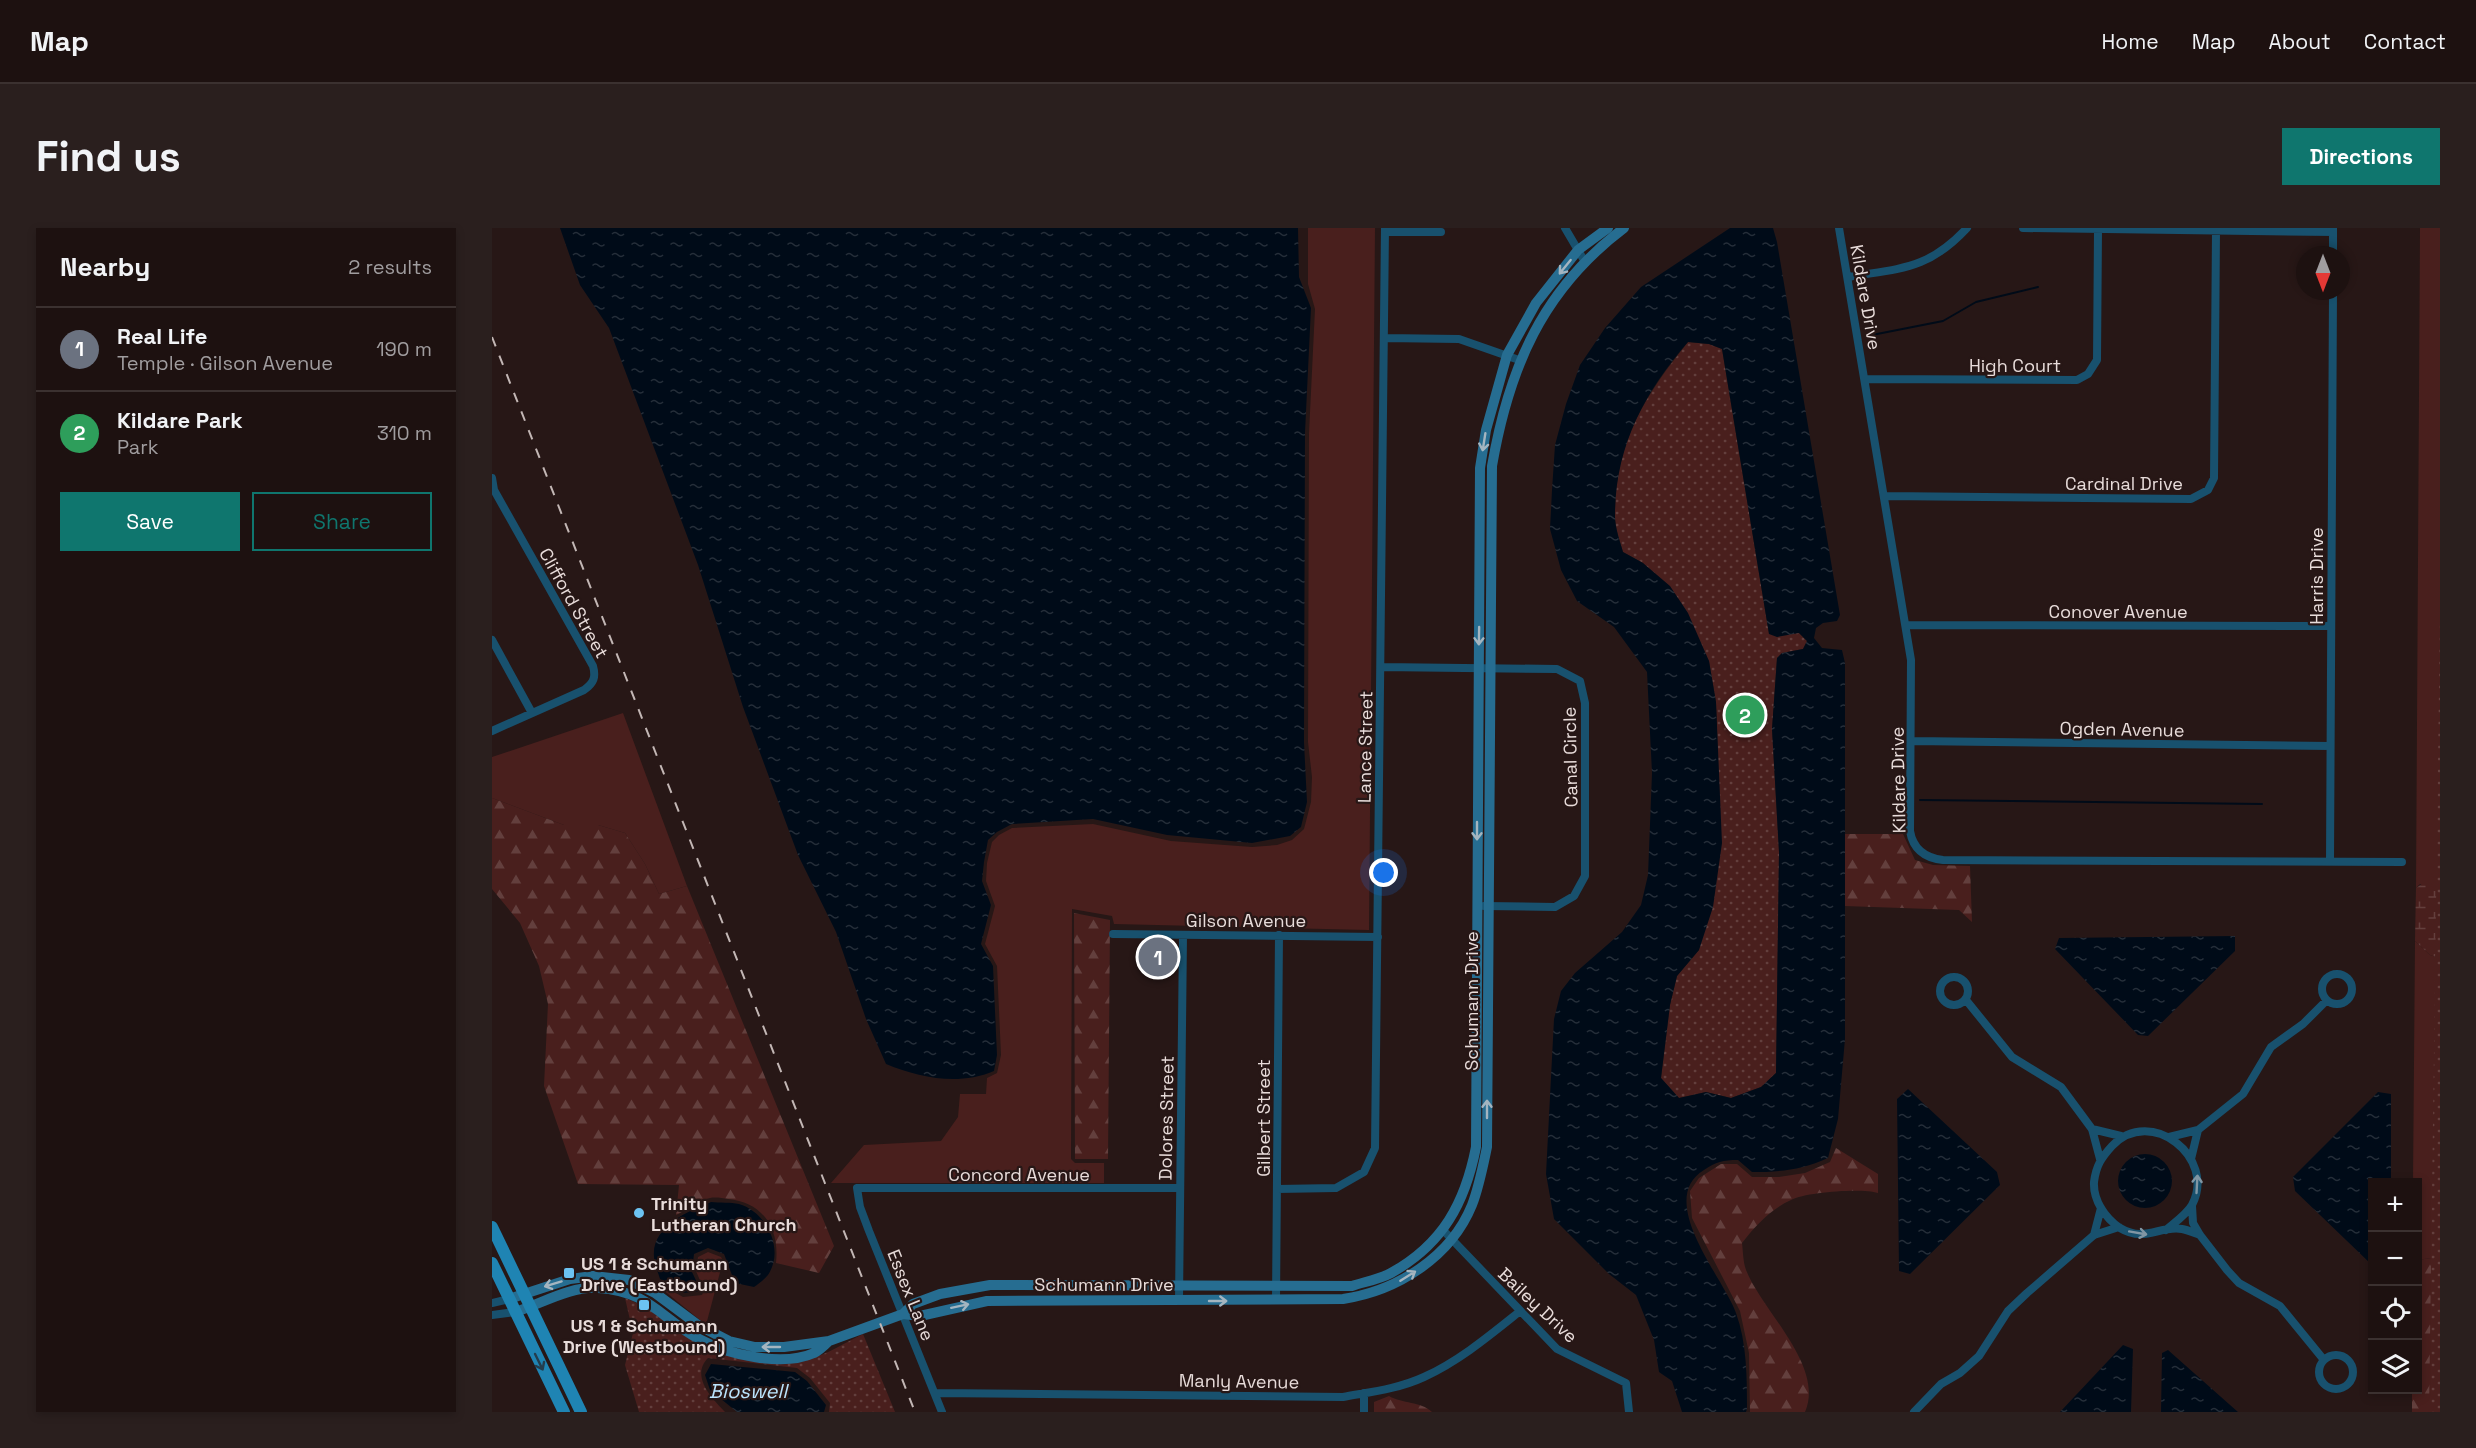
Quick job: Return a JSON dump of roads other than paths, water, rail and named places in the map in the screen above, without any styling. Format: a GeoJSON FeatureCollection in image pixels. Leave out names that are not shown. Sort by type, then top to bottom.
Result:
{"type":"FeatureCollection","features":[{"type":"Feature","properties":{"kind":"main road"},"geometry":{"type":"LineString","coordinates":[[492,1227],[581,1412]]}},
{"type":"Feature","properties":{"kind":"main road"},"geometry":{"type":"LineString","coordinates":[[492,1263],[564,1412]]}},
{"type":"Feature","properties":{"kind":"street"},"geometry":{"type":"LineString","coordinates":[[1565,228],[1585,262]]}},
{"type":"Feature","properties":{"kind":"street","name":"Schumann Drive"},"geometry":{"type":"LineString","coordinates":[[509,1299],[570,1279],[593,1276],[629,1280],[655,1293],[698,1325],[729,1341],[755,1347],[784,1347],[829,1341],[903,1314],[913,1304],[940,1294],[990,1285],[1352,1286],[1390,1274],[1415,1258],[1443,1230],[1459,1207],[1470,1177],[1476,1147],[1482,907],[1484,668],[1480,468],[1486,430],[1507,355],[1536,303],[1578,250],[1608,228]]}},
{"type":"Feature","properties":{"kind":"street","name":"Schumann Drive"},"geometry":{"type":"LineString","coordinates":[[1484,668],[1492,466],[1506,396],[1519,360],[1536,329],[1585,262],[1624,228]]}},
{"type":"Feature","properties":{"kind":"street","name":"Kildare Drive"},"geometry":{"type":"LineString","coordinates":[[1839,228],[1911,660],[1911,835],[1917,849],[1930,858],[1954,860],[2402,862]]}},
{"type":"Feature","properties":{"kind":"street"},"geometry":{"type":"LineString","coordinates":[[1848,277],[1923,263],[1941,253],[1967,228]]}},
{"type":"Feature","properties":{"kind":"street"},"geometry":{"type":"LineString","coordinates":[[2023,228],[2333,230],[2333,246]]}},
{"type":"Feature","properties":{"kind":"street"},"geometry":{"type":"LineString","coordinates":[[1386,230],[1441,232]]}},
{"type":"Feature","properties":{"kind":"street","name":"Lance Street"},"geometry":{"type":"LineString","coordinates":[[1277,1188],[1336,1188],[1364,1172],[1375,1148],[1386,230]]}},
{"type":"Feature","properties":{"kind":"street","name":"High Court"},"geometry":{"type":"LineString","coordinates":[[1865,379],[2077,380],[2088,374],[2097,360],[2098,230]]}},
{"type":"Feature","properties":{"kind":"street","name":"Cardinal Drive"},"geometry":{"type":"LineString","coordinates":[[1885,496],[2192,499],[2208,490],[2214,478],[2216,231]]}},
{"type":"Feature","properties":{"kind":"street","name":"Harris Drive"},"geometry":{"type":"LineString","coordinates":[[2330,860],[2333,300]]}},
{"type":"Feature","properties":{"kind":"street"},"geometry":{"type":"LineString","coordinates":[[1384,338],[1459,339],[1519,360]]}},
{"type":"Feature","properties":{"kind":"street","name":"Clifford Street"},"geometry":{"type":"LineString","coordinates":[[492,478],[493,489],[593,666],[595,676],[592,685],[584,690],[532,713]]}},
{"type":"Feature","properties":{"kind":"street","name":"Conover Avenue"},"geometry":{"type":"LineString","coordinates":[[1906,625],[2331,626]]}},
{"type":"Feature","properties":{"kind":"street"},"geometry":{"type":"LineString","coordinates":[[492,640],[532,713],[492,730]]}},
{"type":"Feature","properties":{"kind":"street","name":"Canal Circle"},"geometry":{"type":"LineString","coordinates":[[1381,667],[1557,669],[1580,681],[1585,703],[1585,876],[1574,896],[1555,907],[1482,907]]}},
{"type":"Feature","properties":{"kind":"street","name":"Ogden Avenue"},"geometry":{"type":"LineString","coordinates":[[1912,741],[2330,746]]}},
{"type":"Feature","properties":{"kind":"street","name":"Schumann Drive"},"geometry":{"type":"LineString","coordinates":[[903,1314],[920,1316],[991,1301],[1344,1299],[1384,1290],[1423,1266],[1452,1240],[1471,1206],[1487,1147],[1482,907]]}},
{"type":"Feature","properties":{"kind":"street","name":"Gilson Avenue"},"geometry":{"type":"LineString","coordinates":[[1113,934],[1378,937]]}},
{"type":"Feature","properties":{"kind":"street","name":"Dolores Street"},"geometry":{"type":"LineString","coordinates":[[1179,1300],[1183,935]]}},
{"type":"Feature","properties":{"kind":"street","name":"Gilbert Street"},"geometry":{"type":"LineString","coordinates":[[1276,1300],[1279,935]]}},
{"type":"Feature","properties":{"kind":"street"},"geometry":{"type":"LineString","coordinates":[[1966,1000],[2012,1057],[2061,1087],[2092,1129],[2100,1159],[2094,1185],[2101,1208],[2119,1227],[2132,1233],[2148,1235],[2181,1228],[2200,1235]]}},
{"type":"Feature","properties":{"kind":"street"},"geometry":{"type":"LineString","coordinates":[[2191,1159],[2198,1130],[2212,1116],[2243,1094],[2271,1047],[2303,1024],[2327,1000]]}},
{"type":"Feature","properties":{"kind":"street"},"geometry":{"type":"LineString","coordinates":[[2092,1129],[2121,1136],[2142,1130],[2155,1131],[2169,1137],[2191,1159],[2197,1173],[2198,1182],[2192,1206],[2193,1223],[2200,1235],[2239,1283],[2280,1306],[2324,1360]]}},
{"type":"Feature","properties":{"kind":"street"},"geometry":{"type":"LineString","coordinates":[[2169,1137],[2198,1130]]}},
{"type":"Feature","properties":{"kind":"street"},"geometry":{"type":"LineString","coordinates":[[2100,1159],[2121,1136]]}},
{"type":"Feature","properties":{"kind":"street","name":"Concord Avenue"},"geometry":{"type":"LineString","coordinates":[[857,1188],[1180,1188]]}},
{"type":"Feature","properties":{"kind":"street","name":"Essex Lane"},"geometry":{"type":"LineString","coordinates":[[857,1188],[860,1208],[942,1412]]}},
{"type":"Feature","properties":{"kind":"street"},"geometry":{"type":"LineString","coordinates":[[2166,1230],[2192,1206]]}},
{"type":"Feature","properties":{"kind":"street"},"geometry":{"type":"LineString","coordinates":[[2094,1235],[2101,1208]]}},
{"type":"Feature","properties":{"kind":"street"},"geometry":{"type":"LineString","coordinates":[[1914,1412],[1941,1384],[1960,1373],[1979,1356],[2008,1311],[2094,1235],[2119,1227]]}},
{"type":"Feature","properties":{"kind":"street","name":"Bailey Drive"},"geometry":{"type":"LineString","coordinates":[[1443,1230],[1557,1349],[1626,1383],[1629,1412]]}},
{"type":"Feature","properties":{"kind":"street"},"geometry":{"type":"LineString","coordinates":[[990,1285],[991,1301]]}},
{"type":"Feature","properties":{"kind":"street"},"geometry":{"type":"LineString","coordinates":[[1083,1286],[1084,1300]]}},
{"type":"Feature","properties":{"kind":"street","name":"Schumann Drive"},"geometry":{"type":"LineString","coordinates":[[515,1312],[576,1290],[597,1287],[640,1298],[697,1338],[725,1351],[748,1357],[778,1359],[814,1353],[829,1341]]}},
{"type":"Feature","properties":{"kind":"street"},"geometry":{"type":"LineString","coordinates":[[492,1303],[509,1299]]}},
{"type":"Feature","properties":{"kind":"street"},"geometry":{"type":"LineString","coordinates":[[492,1315],[515,1312]]}},
{"type":"Feature","properties":{"kind":"street","name":"Manly Avenue"},"geometry":{"type":"LineString","coordinates":[[935,1393],[1343,1397],[1392,1388],[1423,1378],[1462,1355],[1520,1312]]}},
{"type":"Feature","properties":{"kind":"street"},"geometry":{"type":"LineString","coordinates":[[2339,1355],[2349,1361],[2352,1376],[2346,1385],[2333,1389],[2322,1381],[2319,1370],[2324,1360],[2339,1355]]}},
{"type":"Feature","properties":{"kind":"street"},"geometry":{"type":"LineString","coordinates":[[1364,1393],[1364,1412]]}},
{"type":"Feature","properties":{"kind":"water"},"geometry":{"type":"Polygon","coordinates":[[[560,228],[1298,228],[1299,277],[1311,308],[1305,433],[1304,742],[1307,802],[1301,827],[1290,836],[1252,843],[1167,835],[1093,819],[1012,824],[997,832],[988,840],[984,862],[982,881],[991,905],[981,944],[993,966],[997,1055],[994,1071],[981,1076],[953,1079],[912,1073],[886,1064],[866,1019],[836,932],[798,855],[743,707],[698,565],[609,328],[580,285],[560,228]]]}},
{"type":"Feature","properties":{"kind":"water"},"geometry":{"type":"Polygon","coordinates":[[[1730,228],[1773,228],[1840,615],[1837,621],[1823,623],[1816,628],[1814,638],[1822,648],[1842,650],[1845,663],[1845,1039],[1838,1119],[1828,1158],[1800,1168],[1762,1172],[1752,1172],[1738,1160],[1720,1162],[1704,1170],[1691,1183],[1686,1200],[1689,1219],[1697,1239],[1729,1298],[1740,1324],[1746,1361],[1746,1412],[1682,1412],[1672,1381],[1659,1372],[1654,1340],[1636,1295],[1609,1274],[1554,1219],[1546,1174],[1554,1019],[1561,991],[1575,973],[1622,932],[1641,905],[1648,875],[1652,773],[1647,672],[1614,627],[1577,601],[1561,570],[1550,529],[1555,445],[1580,365],[1605,328],[1641,287],[1730,228]],[[1688,342],[1672,361],[1646,401],[1626,444],[1616,491],[1615,516],[1623,552],[1643,563],[1670,586],[1688,613],[1709,661],[1716,702],[1722,843],[1713,907],[1699,950],[1677,976],[1670,1005],[1661,1078],[1679,1098],[1706,1092],[1731,1098],[1761,1087],[1776,1073],[1779,852],[1772,729],[1777,658],[1782,653],[1803,649],[1807,641],[1799,633],[1777,637],[1769,634],[1722,349],[1709,344],[1688,342]]]}},
{"type":"Feature","properties":{"kind":"water"},"geometry":{"type":"Polygon","coordinates":[[[2235,936],[2235,951],[2148,1036],[2138,1035],[2055,949],[2059,938],[2235,936]]]}},
{"type":"Feature","properties":{"kind":"water"},"geometry":{"type":"Polygon","coordinates":[[[1908,1089],[1997,1172],[2000,1185],[1910,1274],[1899,1271],[1897,1099],[1908,1089]]]}},
{"type":"Feature","properties":{"kind":"water"},"geometry":{"type":"Polygon","coordinates":[[[2378,1092],[2391,1094],[2391,1178],[2368,1178],[2368,1261],[2295,1191],[2293,1177],[2378,1092]]]}},
{"type":"Feature","properties":{"kind":"water"},"geometry":{"type":"Polygon","coordinates":[[[2140,1154],[2150,1154],[2160,1158],[2168,1166],[2172,1181],[2168,1196],[2160,1204],[2150,1208],[2140,1208],[2130,1204],[2122,1196],[2118,1186],[2118,1176],[2122,1166],[2130,1158],[2140,1154]]]}},
{"type":"Feature","properties":{"kind":"water"},"geometry":{"type":"Polygon","coordinates":[[[711,1202],[739,1204],[749,1208],[765,1223],[774,1244],[775,1254],[768,1275],[754,1287],[735,1283],[724,1254],[708,1248],[694,1254],[692,1272],[701,1291],[683,1293],[660,1279],[654,1257],[659,1237],[673,1221],[711,1202]]]}},
{"type":"Feature","properties":{"kind":"water"},"geometry":{"type":"Polygon","coordinates":[[[2123,1345],[2133,1349],[2131,1412],[2060,1412],[2123,1345]]]}},
{"type":"Feature","properties":{"kind":"water"},"geometry":{"type":"Polygon","coordinates":[[[2168,1350],[2238,1412],[2161,1412],[2162,1353],[2168,1350]]]}},
{"type":"Feature","properties":{"kind":"water","name":"Bioswell"},"geometry":{"type":"Polygon","coordinates":[[[711,1364],[795,1372],[807,1381],[826,1405],[824,1412],[737,1412],[710,1390],[705,1375],[711,1364]]]}},
{"type":"Feature","properties":{"kind":"waterway"},"geometry":{"type":"LineString","coordinates":[[1872,335],[1943,321],[1976,302],[2038,287]]}},
{"type":"Feature","properties":{"kind":"waterway"},"geometry":{"type":"LineString","coordinates":[[1920,800],[2262,804]]}},
{"type":"Feature","properties":{"kind":"railway"},"geometry":{"type":"LineString","coordinates":[[492,337],[915,1412]]}},
{"type":"Feature","properties":{"kind":"place","name":"Kildare Park"},"geometry":{"type":"Point","coordinates":[1745,715]}},
{"type":"Feature","properties":{"kind":"place","name":"Real Life"},"geometry":{"type":"Point","coordinates":[1158,957]}},
{"type":"Feature","properties":{"kind":"place","name":"Trinity Lutheran Church"},"geometry":{"type":"Point","coordinates":[639,1213]}},
{"type":"Feature","properties":{"kind":"place","name":"US 1 & Schumann Drive (Eastbound)"},"geometry":{"type":"Point","coordinates":[569,1273]}},
{"type":"Feature","properties":{"kind":"place","name":"US 1 & Schumann Drive (Westbound)"},"geometry":{"type":"Point","coordinates":[644,1305]}}]}
